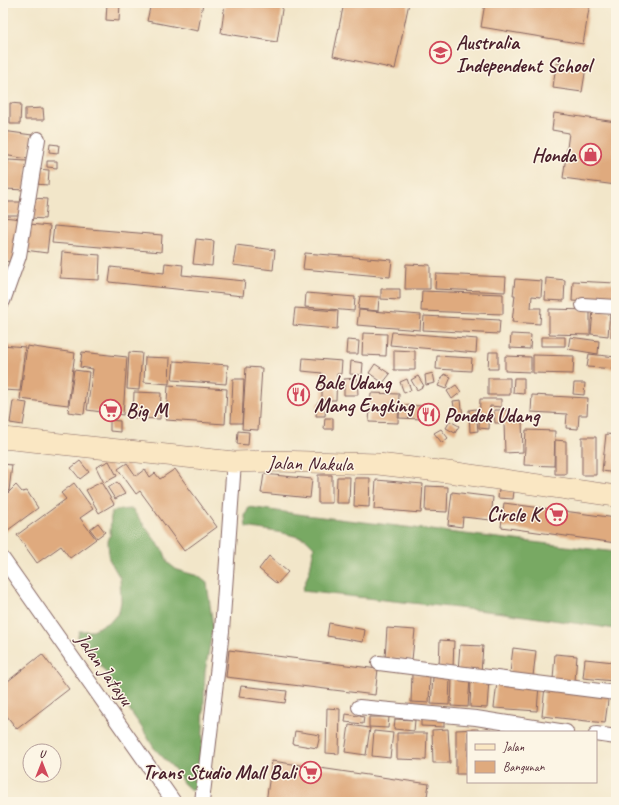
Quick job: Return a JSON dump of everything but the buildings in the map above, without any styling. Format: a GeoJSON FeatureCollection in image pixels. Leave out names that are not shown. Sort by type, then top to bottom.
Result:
{"type":"FeatureCollection","features":[{"type":"Feature","properties":{"kind":"main road","name":"Jalan Nakula"},"geometry":{"type":"LineString","coordinates":[[3,438],[234,462],[276,461],[378,464],[456,472],[616,496]]}},
{"type":"Feature","properties":{"kind":"street"},"geometry":{"type":"LineString","coordinates":[[3,301],[19,256],[38,139]]}},
{"type":"Feature","properties":{"kind":"street"},"geometry":{"type":"LineString","coordinates":[[583,305],[616,307]]}},
{"type":"Feature","properties":{"kind":"street"},"geometry":{"type":"LineString","coordinates":[[202,802],[222,631],[234,462]]}},
{"type":"Feature","properties":{"kind":"street","name":"Jalan Jatayu"},"geometry":{"type":"LineString","coordinates":[[3,559],[174,802]]}},
{"type":"Feature","properties":{"kind":"street"},"geometry":{"type":"LineString","coordinates":[[379,663],[616,693]]}},
{"type":"Feature","properties":{"kind":"street"},"geometry":{"type":"LineString","coordinates":[[359,707],[476,718],[560,731]]}},
{"type":"Feature","properties":{"kind":"street"},"geometry":{"type":"LineString","coordinates":[[597,734],[616,737]]}},
{"type":"Feature","properties":{"kind":"green space"},"geometry":{"type":"Polygon","coordinates":[[[249,507],[616,552],[616,629],[504,613],[302,591],[310,569],[314,547],[306,539],[283,533],[246,527],[245,516],[249,507]]]}},
{"type":"Feature","properties":{"kind":"green space"},"geometry":{"type":"Polygon","coordinates":[[[132,509],[164,552],[168,563],[177,570],[198,576],[207,583],[213,627],[205,672],[201,784],[192,791],[183,783],[177,772],[154,748],[113,686],[108,675],[77,640],[79,631],[91,631],[111,621],[119,612],[121,601],[120,578],[109,559],[108,541],[110,536],[111,513],[116,510],[132,509]]]}},
{"type":"Feature","properties":{"kind":"place","name":"Australia Independent School"},"geometry":{"type":"Point","coordinates":[441,53]}},
{"type":"Feature","properties":{"kind":"place","name":"Honda"},"geometry":{"type":"Point","coordinates":[591,155]}},
{"type":"Feature","properties":{"kind":"place","name":"Bale Udang Mang Engking"},"geometry":{"type":"Point","coordinates":[299,394]}},
{"type":"Feature","properties":{"kind":"place","name":"Big M"},"geometry":{"type":"Point","coordinates":[111,410]}},
{"type":"Feature","properties":{"kind":"place","name":"Pondok Udang"},"geometry":{"type":"Point","coordinates":[429,415]}},
{"type":"Feature","properties":{"kind":"place","name":"Circle K"},"geometry":{"type":"Point","coordinates":[556,514]}},
{"type":"Feature","properties":{"kind":"place","name":"Trans Studio Mall Bali"},"geometry":{"type":"Point","coordinates":[311,772]}}]}
